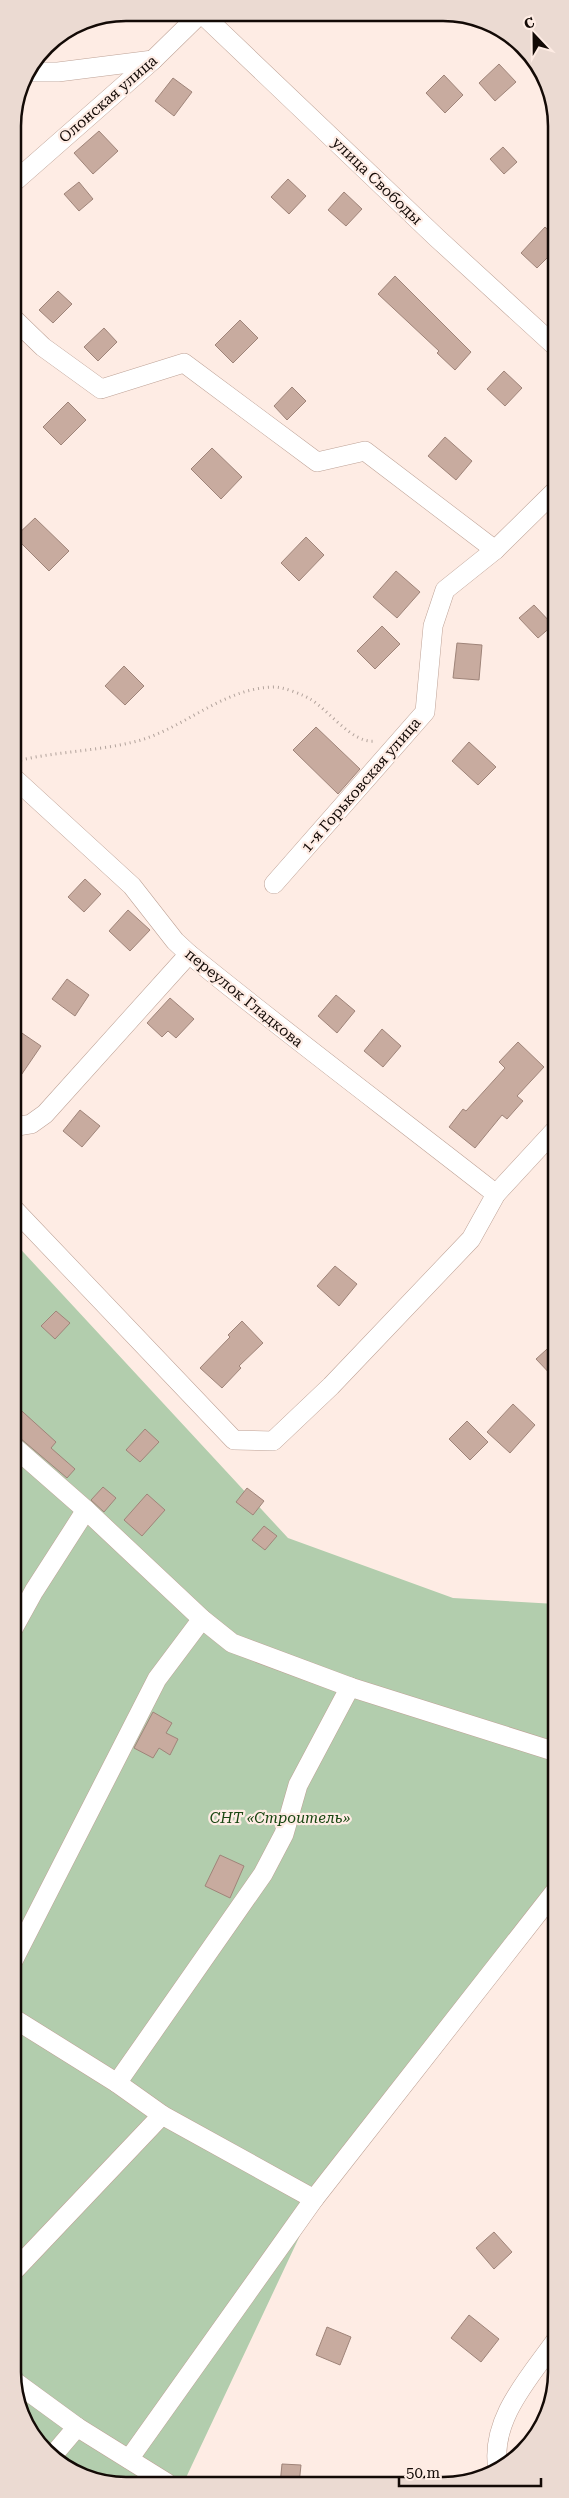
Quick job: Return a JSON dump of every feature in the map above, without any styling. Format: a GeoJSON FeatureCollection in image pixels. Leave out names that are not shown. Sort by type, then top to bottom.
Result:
{"type":"FeatureCollection","features":[{"type":"Feature","properties":{"kind":"street","name":"Олонская улица"},"geometry":{"type":"LineString","coordinates":[[21,176],[153,60],[193,21]]}},
{"type":"Feature","properties":{"kind":"street","name":"улица Свободы"},"geometry":{"type":"LineString","coordinates":[[209,21],[437,238],[548,340]]}},
{"type":"Feature","properties":{"kind":"street"},"geometry":{"type":"LineString","coordinates":[[36,72],[58,72],[153,60]]}},
{"type":"Feature","properties":{"kind":"street"},"geometry":{"type":"LineString","coordinates":[[21,326],[43,347],[101,389],[184,363],[317,462],[365,451],[495,550]]}},
{"type":"Feature","properties":{"kind":"street","name":"1-я Горьковская улица"},"geometry":{"type":"LineString","coordinates":[[274,884],[425,712],[433,626],[445,590],[495,550],[548,498]]}},
{"type":"Feature","properties":{"kind":"street","name":"переулок Гладкова"},"geometry":{"type":"LineString","coordinates":[[21,784],[132,886],[175,941],[189,954],[305,1048],[387,1108],[496,1194]]}},
{"type":"Feature","properties":{"kind":"street"},"geometry":{"type":"LineString","coordinates":[[21,1126],[31,1124],[45,1114],[189,954]]}},
{"type":"Feature","properties":{"kind":"street"},"geometry":{"type":"LineString","coordinates":[[21,1216],[234,1440],[273,1441],[331,1386],[471,1239],[496,1194],[548,1138]]}},
{"type":"Feature","properties":{"kind":"street"},"geometry":{"type":"LineString","coordinates":[[21,1453],[86,1510],[202,1619],[232,1642],[350,1686],[548,1749]]}},
{"type":"Feature","properties":{"kind":"street"},"geometry":{"type":"LineString","coordinates":[[21,1615],[86,1510]]}},
{"type":"Feature","properties":{"kind":"street"},"geometry":{"type":"LineString","coordinates":[[21,1946],[156,1679],[202,1619]]}},
{"type":"Feature","properties":{"kind":"street"},"geometry":{"type":"LineString","coordinates":[[116,2083],[263,1874],[284,1834],[298,1785],[350,1686]]}},
{"type":"Feature","properties":{"kind":"street"},"geometry":{"type":"LineString","coordinates":[[129,2459],[314,2200],[548,1900]]}},
{"type":"Feature","properties":{"kind":"street"},"geometry":{"type":"LineString","coordinates":[[21,2023],[116,2083],[162,2115],[314,2200]]}},
{"type":"Feature","properties":{"kind":"street"},"geometry":{"type":"LineString","coordinates":[[21,2265],[162,2115]]}},
{"type":"Feature","properties":{"kind":"street"},"geometry":{"type":"LineString","coordinates":[[498,2461],[498,2435],[518,2394],[548,2351]]}},
{"type":"Feature","properties":{"kind":"street"},"geometry":{"type":"LineString","coordinates":[[22,2387],[77,2427],[157,2477]]}},
{"type":"Feature","properties":{"kind":"street"},"geometry":{"type":"LineString","coordinates":[[57,2451],[77,2427]]}},
{"type":"Feature","properties":{"kind":"path"},"geometry":{"type":"LineString","coordinates":[[21,760],[142,740],[187,720],[209,706],[249,690],[276,687],[310,698],[338,724],[368,742],[382,741]]}},
{"type":"Feature","properties":{"kind":"green space","name":"СНТ «Строитель»"},"geometry":{"type":"Polygon","coordinates":[[[21,1250],[288,1538],[453,1598],[548,1604],[548,1908],[311,2212],[186,2477],[106,2475],[74,2463],[47,2441],[32,2418],[27,2405],[21,2371],[21,1250]]]}},
{"type":"Feature","properties":{"kind":"building"},"geometry":{"type":"Polygon","coordinates":[[[499,64],[516,82],[495,101],[479,83],[499,64]]]}},
{"type":"Feature","properties":{"kind":"building"},"geometry":{"type":"Polygon","coordinates":[[[444,75],[463,95],[445,113],[426,93],[444,75]]]}},
{"type":"Feature","properties":{"kind":"building"},"geometry":{"type":"Polygon","coordinates":[[[173,78],[192,92],[174,116],[155,101],[173,78]]]}},
{"type":"Feature","properties":{"kind":"building"},"geometry":{"type":"Polygon","coordinates":[[[99,131],[118,151],[93,174],[74,153],[99,131]]]}},
{"type":"Feature","properties":{"kind":"building"},"geometry":{"type":"Polygon","coordinates":[[[503,147],[517,162],[504,174],[490,159],[503,147]]]}},
{"type":"Feature","properties":{"kind":"building"},"geometry":{"type":"Polygon","coordinates":[[[288,179],[306,196],[289,214],[271,197],[288,179]]]}},
{"type":"Feature","properties":{"kind":"building"},"geometry":{"type":"Polygon","coordinates":[[[79,182],[93,199],[79,211],[64,194],[79,182]]]}},
{"type":"Feature","properties":{"kind":"building"},"geometry":{"type":"Polygon","coordinates":[[[344,192],[362,209],[346,226],[328,210],[344,192]]]}},
{"type":"Feature","properties":{"kind":"building"},"geometry":{"type":"Polygon","coordinates":[[[545,227],[548,230],[548,257],[537,268],[521,253],[545,227]]]}},
{"type":"Feature","properties":{"kind":"building"},"geometry":{"type":"Polygon","coordinates":[[[395,276],[471,352],[455,370],[437,353],[439,351],[378,294],[395,276]]]}},
{"type":"Feature","properties":{"kind":"building"},"geometry":{"type":"Polygon","coordinates":[[[58,291],[72,304],[53,323],[39,310],[58,291]]]}},
{"type":"Feature","properties":{"kind":"building"},"geometry":{"type":"Polygon","coordinates":[[[240,320],[258,338],[233,363],[215,345],[240,320]]]}},
{"type":"Feature","properties":{"kind":"building"},"geometry":{"type":"Polygon","coordinates":[[[104,328],[117,342],[98,361],[84,347],[104,328]]]}},
{"type":"Feature","properties":{"kind":"building"},"geometry":{"type":"Polygon","coordinates":[[[504,371],[522,388],[505,406],[487,389],[504,371]]]}},
{"type":"Feature","properties":{"kind":"building"},"geometry":{"type":"Polygon","coordinates":[[[292,387],[306,401],[287,420],[274,406],[292,387]]]}},
{"type":"Feature","properties":{"kind":"building"},"geometry":{"type":"Polygon","coordinates":[[[68,402],[86,420],[61,445],[43,427],[68,402]]]}},
{"type":"Feature","properties":{"kind":"building"},"geometry":{"type":"Polygon","coordinates":[[[445,437],[472,461],[456,480],[428,456],[445,437]]]}},
{"type":"Feature","properties":{"kind":"building"},"geometry":{"type":"Polygon","coordinates":[[[212,448],[242,477],[221,499],[191,469],[212,448]]]}},
{"type":"Feature","properties":{"kind":"building"},"geometry":{"type":"Polygon","coordinates":[[[35,518],[69,551],[49,571],[21,543],[21,531],[35,518]]]}},
{"type":"Feature","properties":{"kind":"building"},"geometry":{"type":"Polygon","coordinates":[[[306,537],[324,555],[299,581],[281,563],[306,537]]]}},
{"type":"Feature","properties":{"kind":"building"},"geometry":{"type":"Polygon","coordinates":[[[396,571],[420,592],[397,618],[373,597],[396,571]]]}},
{"type":"Feature","properties":{"kind":"building"},"geometry":{"type":"Polygon","coordinates":[[[534,605],[548,620],[548,629],[538,638],[519,618],[534,605]]]}},
{"type":"Feature","properties":{"kind":"building"},"geometry":{"type":"Polygon","coordinates":[[[382,626],[400,644],[375,669],[357,651],[382,626]]]}},
{"type":"Feature","properties":{"kind":"building"},"geometry":{"type":"Polygon","coordinates":[[[457,643],[482,645],[479,680],[453,678],[457,643]]]}},
{"type":"Feature","properties":{"kind":"building"},"geometry":{"type":"Polygon","coordinates":[[[124,666],[144,686],[125,705],[105,686],[124,666]]]}},
{"type":"Feature","properties":{"kind":"building"},"geometry":{"type":"Polygon","coordinates":[[[316,727],[360,769],[338,794],[293,750],[316,727]]]}},
{"type":"Feature","properties":{"kind":"building"},"geometry":{"type":"Polygon","coordinates":[[[469,742],[496,767],[478,785],[452,761],[469,742]]]}},
{"type":"Feature","properties":{"kind":"building"},"geometry":{"type":"Polygon","coordinates":[[[85,879],[101,894],[84,912],[68,897],[85,879]]]}},
{"type":"Feature","properties":{"kind":"building"},"geometry":{"type":"Polygon","coordinates":[[[128,910],[150,930],[130,951],[109,931],[128,910]]]}},
{"type":"Feature","properties":{"kind":"building"},"geometry":{"type":"Polygon","coordinates":[[[67,979],[89,995],[75,1016],[52,999],[67,979]]]}},
{"type":"Feature","properties":{"kind":"building"},"geometry":{"type":"Polygon","coordinates":[[[336,995],[355,1011],[337,1033],[318,1016],[336,995]]]}},
{"type":"Feature","properties":{"kind":"building"},"geometry":{"type":"Polygon","coordinates":[[[170,998],[194,1019],[176,1038],[168,1031],[162,1037],[147,1023],[170,998]]]}},
{"type":"Feature","properties":{"kind":"building"},"geometry":{"type":"Polygon","coordinates":[[[382,1029],[401,1046],[383,1067],[364,1051],[382,1029]]]}},
{"type":"Feature","properties":{"kind":"building"},"geometry":{"type":"Polygon","coordinates":[[[21,1032],[41,1046],[21,1075],[21,1032]]]}},
{"type":"Feature","properties":{"kind":"building"},"geometry":{"type":"Polygon","coordinates":[[[518,1042],[544,1067],[517,1096],[523,1101],[507,1119],[502,1115],[475,1148],[449,1127],[463,1109],[466,1111],[505,1068],[499,1062],[518,1042]]]}},
{"type":"Feature","properties":{"kind":"building"},"geometry":{"type":"Polygon","coordinates":[[[80,1110],[100,1126],[82,1147],[63,1131],[80,1110]]]}},
{"type":"Feature","properties":{"kind":"building"},"geometry":{"type":"Polygon","coordinates":[[[335,1266],[357,1284],[339,1306],[317,1286],[335,1266]]]}},
{"type":"Feature","properties":{"kind":"building"},"geometry":{"type":"Polygon","coordinates":[[[56,1311],[70,1323],[55,1339],[41,1326],[56,1311]]]}},
{"type":"Feature","properties":{"kind":"building"},"geometry":{"type":"Polygon","coordinates":[[[242,1321],[263,1343],[239,1366],[241,1368],[222,1388],[200,1368],[230,1337],[228,1335],[242,1321]]]}},
{"type":"Feature","properties":{"kind":"building"},"geometry":{"type":"Polygon","coordinates":[[[548,1348],[548,1372],[536,1359],[548,1348]]]}},
{"type":"Feature","properties":{"kind":"building"},"geometry":{"type":"Polygon","coordinates":[[[513,1404],[535,1425],[510,1453],[487,1432],[513,1404]]]}},
{"type":"Feature","properties":{"kind":"building"},"geometry":{"type":"Polygon","coordinates":[[[21,1410],[56,1442],[51,1448],[75,1469],[67,1478],[21,1439],[21,1410]]]}},
{"type":"Feature","properties":{"kind":"building"},"geometry":{"type":"Polygon","coordinates":[[[467,1421],[488,1442],[470,1460],[449,1439],[467,1421]]]}},
{"type":"Feature","properties":{"kind":"building"},"geometry":{"type":"Polygon","coordinates":[[[145,1429],[159,1442],[140,1462],[126,1450],[145,1429]]]}},
{"type":"Feature","properties":{"kind":"building"},"geometry":{"type":"Polygon","coordinates":[[[103,1487],[116,1498],[104,1512],[91,1500],[103,1487]]]}},
{"type":"Feature","properties":{"kind":"building"},"geometry":{"type":"Polygon","coordinates":[[[247,1488],[264,1501],[253,1515],[236,1502],[247,1488]]]}},
{"type":"Feature","properties":{"kind":"building"},"geometry":{"type":"Polygon","coordinates":[[[147,1494],[165,1510],[142,1536],[124,1520],[147,1494]]]}},
{"type":"Feature","properties":{"kind":"building"},"geometry":{"type":"Polygon","coordinates":[[[264,1526],[277,1536],[265,1550],[252,1540],[264,1526]]]}},
{"type":"Feature","properties":{"kind":"building"},"geometry":{"type":"Polygon","coordinates":[[[153,1712],[172,1723],[166,1733],[178,1739],[170,1755],[159,1748],[153,1758],[134,1748],[153,1712]]]}},
{"type":"Feature","properties":{"kind":"building"},"geometry":{"type":"Polygon","coordinates":[[[220,1855],[244,1866],[230,1898],[205,1886],[220,1855]]]}},
{"type":"Feature","properties":{"kind":"building"},"geometry":{"type":"Polygon","coordinates":[[[494,2232],[512,2252],[494,2269],[476,2248],[494,2232]]]}},
{"type":"Feature","properties":{"kind":"building"},"geometry":{"type":"Polygon","coordinates":[[[469,2315],[499,2339],[481,2362],[451,2338],[469,2315]]]}},
{"type":"Feature","properties":{"kind":"building"},"geometry":{"type":"Polygon","coordinates":[[[327,2327],[351,2337],[340,2365],[316,2355],[327,2327]]]}},
{"type":"Feature","properties":{"kind":"building"},"geometry":{"type":"Polygon","coordinates":[[[282,2464],[301,2465],[300,2477],[281,2477],[282,2464]]]}}]}
